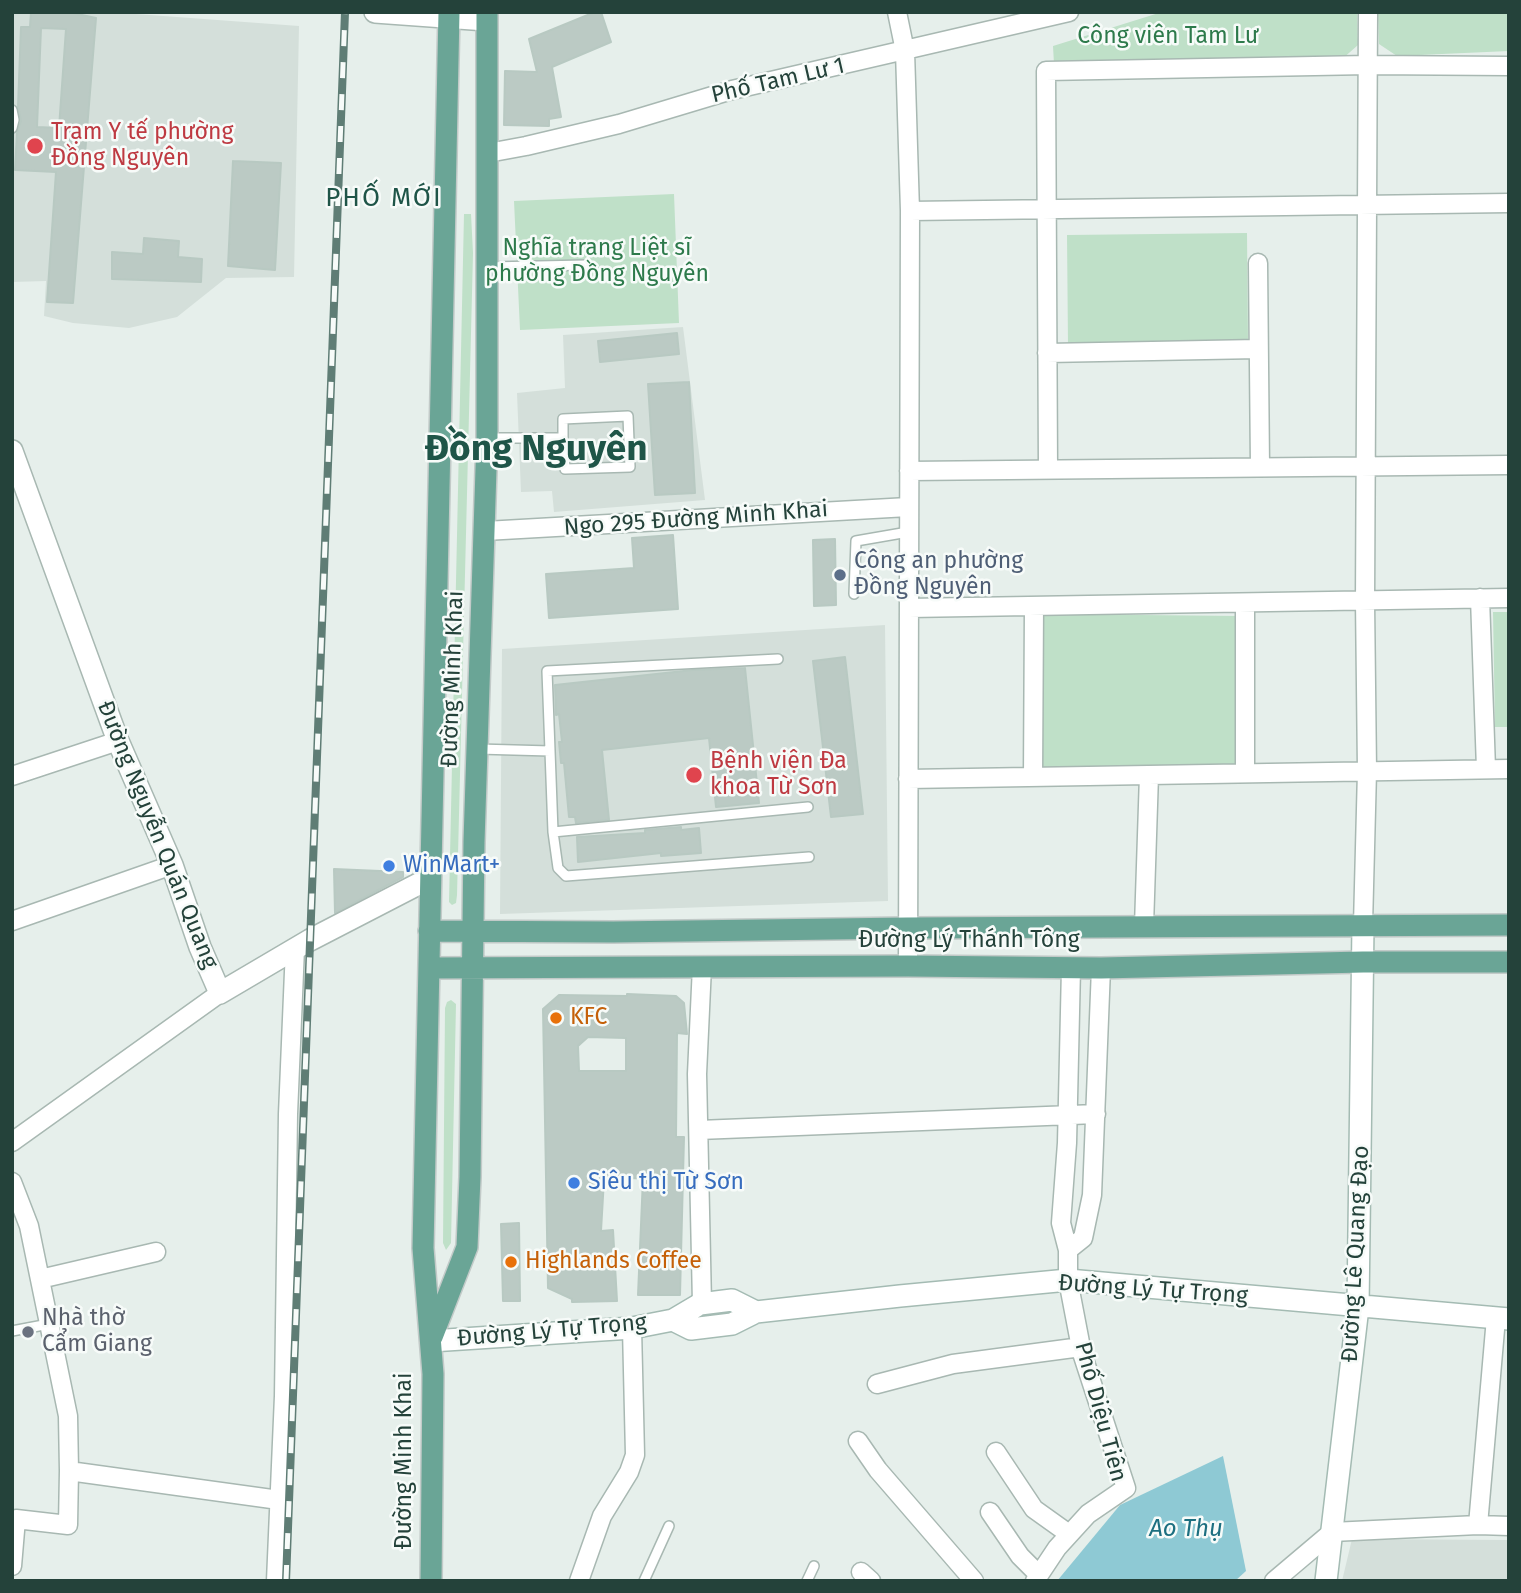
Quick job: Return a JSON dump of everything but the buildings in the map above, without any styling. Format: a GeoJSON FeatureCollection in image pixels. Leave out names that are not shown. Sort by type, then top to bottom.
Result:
{"type":"FeatureCollection","features":[{"type":"Feature","properties":{"kind":"main road"},"geometry":{"type":"LineString","coordinates":[[375,12],[486,16]]}},
{"type":"Feature","properties":{"kind":"main road","name":"Đường Minh Khai"},"geometry":{"type":"LineString","coordinates":[[431,1581],[433,1374],[423,1248],[449,15]]}},
{"type":"Feature","properties":{"kind":"main road","name":"Đường Minh Khai"},"geometry":{"type":"LineString","coordinates":[[431,1341],[467,1247],[471,1177],[472,932],[487,438],[486,16]]}},
{"type":"Feature","properties":{"kind":"main road","name":"Đường Nguyễn Quán Quang"},"geometry":{"type":"LineString","coordinates":[[12,451],[118,741],[173,865],[200,947],[220,993],[295,948],[430,878]]}},
{"type":"Feature","properties":{"kind":"main road","name":"Đường Lê Quang Đạo"},"geometry":{"type":"LineString","coordinates":[[1326,1581],[1358,1307],[1363,925]]}},
{"type":"Feature","properties":{"kind":"main road","name":"Đường Lý Thánh Tông"},"geometry":{"type":"LineString","coordinates":[[429,930],[703,931],[1509,925]]}},
{"type":"Feature","properties":{"kind":"main road"},"geometry":{"type":"LineString","coordinates":[[702,966],[703,931]]}},
{"type":"Feature","properties":{"kind":"main road","name":"Đường Lý Thánh Tông"},"geometry":{"type":"LineString","coordinates":[[429,968],[1101,968],[1363,962],[1509,962]]}},
{"type":"Feature","properties":{"kind":"main road","name":"Đường Lý Tự Trọng"},"geometry":{"type":"LineString","coordinates":[[673,1320],[691,1329],[732,1324],[756,1312],[1068,1280],[1502,1319]]}},
{"type":"Feature","properties":{"kind":"main road","name":"Đường Lý Tự Trọng"},"geometry":{"type":"LineString","coordinates":[[431,1341],[632,1328],[673,1320],[702,1304],[732,1300],[756,1312]]}},
{"type":"Feature","properties":{"kind":"street"},"geometry":{"type":"LineString","coordinates":[[897,12],[905,51],[910,211],[908,966]]}},
{"type":"Feature","properties":{"kind":"street","name":"Phố Tam Lư 1"},"geometry":{"type":"LineString","coordinates":[[488,153],[619,124],[732,90],[1069,12]]}},
{"type":"Feature","properties":{"kind":"street"},"geometry":{"type":"LineString","coordinates":[[1363,925],[1367,771],[1365,601],[1368,12]]}},
{"type":"Feature","properties":{"kind":"street"},"geometry":{"type":"LineString","coordinates":[[1048,469],[1046,71],[1368,65],[1509,66]]}},
{"type":"Feature","properties":{"kind":"street"},"geometry":{"type":"LineString","coordinates":[[910,211],[1509,204]]}},
{"type":"Feature","properties":{"kind":"street"},"geometry":{"type":"LineString","coordinates":[[1258,263],[1260,467]]}},
{"type":"Feature","properties":{"kind":"street"},"geometry":{"type":"LineString","coordinates":[[1047,353],[1258,349]]}},
{"type":"Feature","properties":{"kind":"street"},"geometry":{"type":"LineString","coordinates":[[909,471],[1509,465]]}},
{"type":"Feature","properties":{"kind":"street","name":"Ngo 295 Đường Minh Khai"},"geometry":{"type":"LineString","coordinates":[[485,531],[908,507]]}},
{"type":"Feature","properties":{"kind":"street"},"geometry":{"type":"LineString","coordinates":[[1480,598],[1486,769]]}},
{"type":"Feature","properties":{"kind":"street"},"geometry":{"type":"LineString","coordinates":[[909,608],[1509,598]]}},
{"type":"Feature","properties":{"kind":"street"},"geometry":{"type":"LineString","coordinates":[[1245,603],[1245,773]]}},
{"type":"Feature","properties":{"kind":"street"},"geometry":{"type":"LineString","coordinates":[[1032,777],[1034,606]]}},
{"type":"Feature","properties":{"kind":"street"},"geometry":{"type":"LineString","coordinates":[[12,776],[118,741]]}},
{"type":"Feature","properties":{"kind":"street"},"geometry":{"type":"LineString","coordinates":[[908,779],[1509,769]]}},
{"type":"Feature","properties":{"kind":"street"},"geometry":{"type":"LineString","coordinates":[[1144,926],[1149,775]]}},
{"type":"Feature","properties":{"kind":"street"},"geometry":{"type":"LineString","coordinates":[[12,921],[173,865]]}},
{"type":"Feature","properties":{"kind":"street"},"geometry":{"type":"LineString","coordinates":[[276,1581],[284,1396],[288,1114],[295,948]]}},
{"type":"Feature","properties":{"kind":"street"},"geometry":{"type":"LineString","coordinates":[[702,966],[697,1074],[702,1304]]}},
{"type":"Feature","properties":{"kind":"street","name":"Phố Diệu Tiên"},"geometry":{"type":"LineString","coordinates":[[1037,1578],[1057,1548],[1088,1514],[1126,1488],[1081,1347],[1068,1280],[1068,1250],[1061,1223],[1068,1114],[1072,968]]}},
{"type":"Feature","properties":{"kind":"street"},"geometry":{"type":"LineString","coordinates":[[1068,1250],[1083,1238],[1092,1195],[1101,968]]}},
{"type":"Feature","properties":{"kind":"street"},"geometry":{"type":"LineString","coordinates":[[12,1142],[220,993]]}},
{"type":"Feature","properties":{"kind":"street"},"geometry":{"type":"LineString","coordinates":[[699,1130],[1096,1114]]}},
{"type":"Feature","properties":{"kind":"street"},"geometry":{"type":"LineString","coordinates":[[12,1182],[29,1226],[68,1416],[69,1471],[68,1525],[14,1519],[12,1566]]}},
{"type":"Feature","properties":{"kind":"street"},"geometry":{"type":"LineString","coordinates":[[40,1279],[156,1252]]}},
{"type":"Feature","properties":{"kind":"street"},"geometry":{"type":"LineString","coordinates":[[1478,1525],[1502,1319]]}},
{"type":"Feature","properties":{"kind":"street"},"geometry":{"type":"LineString","coordinates":[[579,1581],[602,1516],[629,1472],[635,1455],[632,1328]]}},
{"type":"Feature","properties":{"kind":"street"},"geometry":{"type":"LineString","coordinates":[[877,1384],[953,1364],[1081,1347]]}},
{"type":"Feature","properties":{"kind":"street"},"geometry":{"type":"LineString","coordinates":[[858,1441],[878,1470],[974,1581]]}},
{"type":"Feature","properties":{"kind":"street"},"geometry":{"type":"LineString","coordinates":[[996,1452],[1034,1509],[1069,1534]]}},
{"type":"Feature","properties":{"kind":"street"},"geometry":{"type":"LineString","coordinates":[[69,1471],[279,1500]]}},
{"type":"Feature","properties":{"kind":"street"},"geometry":{"type":"LineString","coordinates":[[990,1512],[1037,1578]]}},
{"type":"Feature","properties":{"kind":"street"},"geometry":{"type":"LineString","coordinates":[[1274,1581],[1332,1532],[1509,1526]]}},
{"type":"Feature","properties":{"kind":"lane"},"geometry":{"type":"LineString","coordinates":[[12,110],[12,128]]}},
{"type":"Feature","properties":{"kind":"lane"},"geometry":{"type":"LineString","coordinates":[[487,267],[586,265]]}},
{"type":"Feature","properties":{"kind":"lane"},"geometry":{"type":"LineString","coordinates":[[628,416],[630,467],[565,469],[563,438],[563,419],[628,416]]}},
{"type":"Feature","properties":{"kind":"lane"},"geometry":{"type":"LineString","coordinates":[[487,438],[563,438]]}},
{"type":"Feature","properties":{"kind":"lane"},"geometry":{"type":"LineString","coordinates":[[854,594],[856,541],[908,533]]}},
{"type":"Feature","properties":{"kind":"lane"},"geometry":{"type":"LineString","coordinates":[[778,659],[547,671],[553,832],[558,868],[566,876],[809,857]]}},
{"type":"Feature","properties":{"kind":"lane"},"geometry":{"type":"LineString","coordinates":[[476,749],[550,751]]}},
{"type":"Feature","properties":{"kind":"lane"},"geometry":{"type":"LineString","coordinates":[[553,832],[808,807]]}},
{"type":"Feature","properties":{"kind":"lane"},"geometry":{"type":"LineString","coordinates":[[12,1331],[49,1324]]}},
{"type":"Feature","properties":{"kind":"lane"},"geometry":{"type":"LineString","coordinates":[[644,1581],[669,1526]]}},
{"type":"Feature","properties":{"kind":"lane"},"geometry":{"type":"LineString","coordinates":[[807,1581],[814,1566]]}},
{"type":"Feature","properties":{"kind":"shaded area"},"geometry":{"type":"Polygon","coordinates":[[[12,12],[109,12],[299,26],[294,277],[226,278],[177,317],[129,328],[73,323],[44,316],[46,281],[12,282],[12,12]]]}},
{"type":"Feature","properties":{"kind":"shaded area"},"geometry":{"type":"Polygon","coordinates":[[[683,327],[705,500],[554,512],[552,491],[521,492],[517,393],[565,388],[563,335],[683,327]]]}},
{"type":"Feature","properties":{"kind":"shaded area","name":"Bệnh viện Đa khoa Từ Sơn"},"geometry":{"type":"Polygon","coordinates":[[[885,625],[888,901],[500,914],[502,649],[885,625]]]}},
{"type":"Feature","properties":{"kind":"shaded area"},"geometry":{"type":"Polygon","coordinates":[[[1352,1539],[1509,1540],[1509,1581],[1342,1581],[1352,1539]]]}},
{"type":"Feature","properties":{"kind":"green space","name":"Công viên Tam Lư"},"geometry":{"type":"Polygon","coordinates":[[[1162,12],[1357,12],[1358,45],[1341,60],[1054,64],[1053,46],[1162,12]]]}},
{"type":"Feature","properties":{"kind":"green space"},"geometry":{"type":"Polygon","coordinates":[[[1378,12],[1509,12],[1509,51],[1397,56],[1379,44],[1378,12]]]}},
{"type":"Feature","properties":{"kind":"green space","name":"Nghĩa trang Liệt sĩ phường Đồng Nguyên"},"geometry":{"type":"Polygon","coordinates":[[[674,194],[679,323],[520,330],[514,201],[674,194]]]}},
{"type":"Feature","properties":{"kind":"green space"},"geometry":{"type":"Polygon","coordinates":[[[464,214],[471,214],[473,253],[457,895],[456,903],[452,905],[449,902],[464,214]]]}},
{"type":"Feature","properties":{"kind":"green space"},"geometry":{"type":"Polygon","coordinates":[[[1247,233],[1248,343],[1068,345],[1067,235],[1247,233]]]}},
{"type":"Feature","properties":{"kind":"green space"},"geometry":{"type":"Polygon","coordinates":[[[1493,612],[1509,612],[1509,727],[1495,727],[1493,612]]]}},
{"type":"Feature","properties":{"kind":"green space"},"geometry":{"type":"Polygon","coordinates":[[[1044,614],[1238,616],[1236,769],[1042,768],[1044,614]]]}},
{"type":"Feature","properties":{"kind":"green space"},"geometry":{"type":"Polygon","coordinates":[[[451,1000],[456,1004],[451,1243],[446,1250],[443,1243],[445,1008],[451,1000]]]}},
{"type":"Feature","properties":{"kind":"water","name":"Ao Thụ"},"geometry":{"type":"Polygon","coordinates":[[[1223,1456],[1246,1571],[1235,1581],[1057,1581],[1120,1505],[1223,1456]]]}},
{"type":"Feature","properties":{"kind":"railway"},"geometry":{"type":"LineString","coordinates":[[286,1581],[345,12]]}},
{"type":"Feature","properties":{"kind":"place","name":"Trạm Y tế phường Đồng Nguyên"},"geometry":{"type":"Point","coordinates":[35,146]}},
{"type":"Feature","properties":{"kind":"place","name":"Công an phường Đồng Nguyên"},"geometry":{"type":"Point","coordinates":[840,575]}},
{"type":"Feature","properties":{"kind":"place","name":"Bệnh viện Đa khoa Từ Sơn"},"geometry":{"type":"Point","coordinates":[694,775]}},
{"type":"Feature","properties":{"kind":"place","name":"WinMart+"},"geometry":{"type":"Point","coordinates":[389,866]}},
{"type":"Feature","properties":{"kind":"place","name":"KFC"},"geometry":{"type":"Point","coordinates":[556,1018]}},
{"type":"Feature","properties":{"kind":"place","name":"Siêu thị Từ Sơn"},"geometry":{"type":"Point","coordinates":[574,1183]}},
{"type":"Feature","properties":{"kind":"place","name":"Highlands Coffee"},"geometry":{"type":"Point","coordinates":[511,1262]}},
{"type":"Feature","properties":{"kind":"place","name":"Nhà thờ Cẩm Giang"},"geometry":{"type":"Point","coordinates":[28,1332]}},
{"type":"Feature","properties":{"kind":"district","name":"PHỐ MỚI"},"geometry":{"type":"Point","coordinates":[384,199]}},
{"type":"Feature","properties":{"kind":"district","name":"Đồng Nguyên"},"geometry":{"type":"Point","coordinates":[536,450]}}]}
